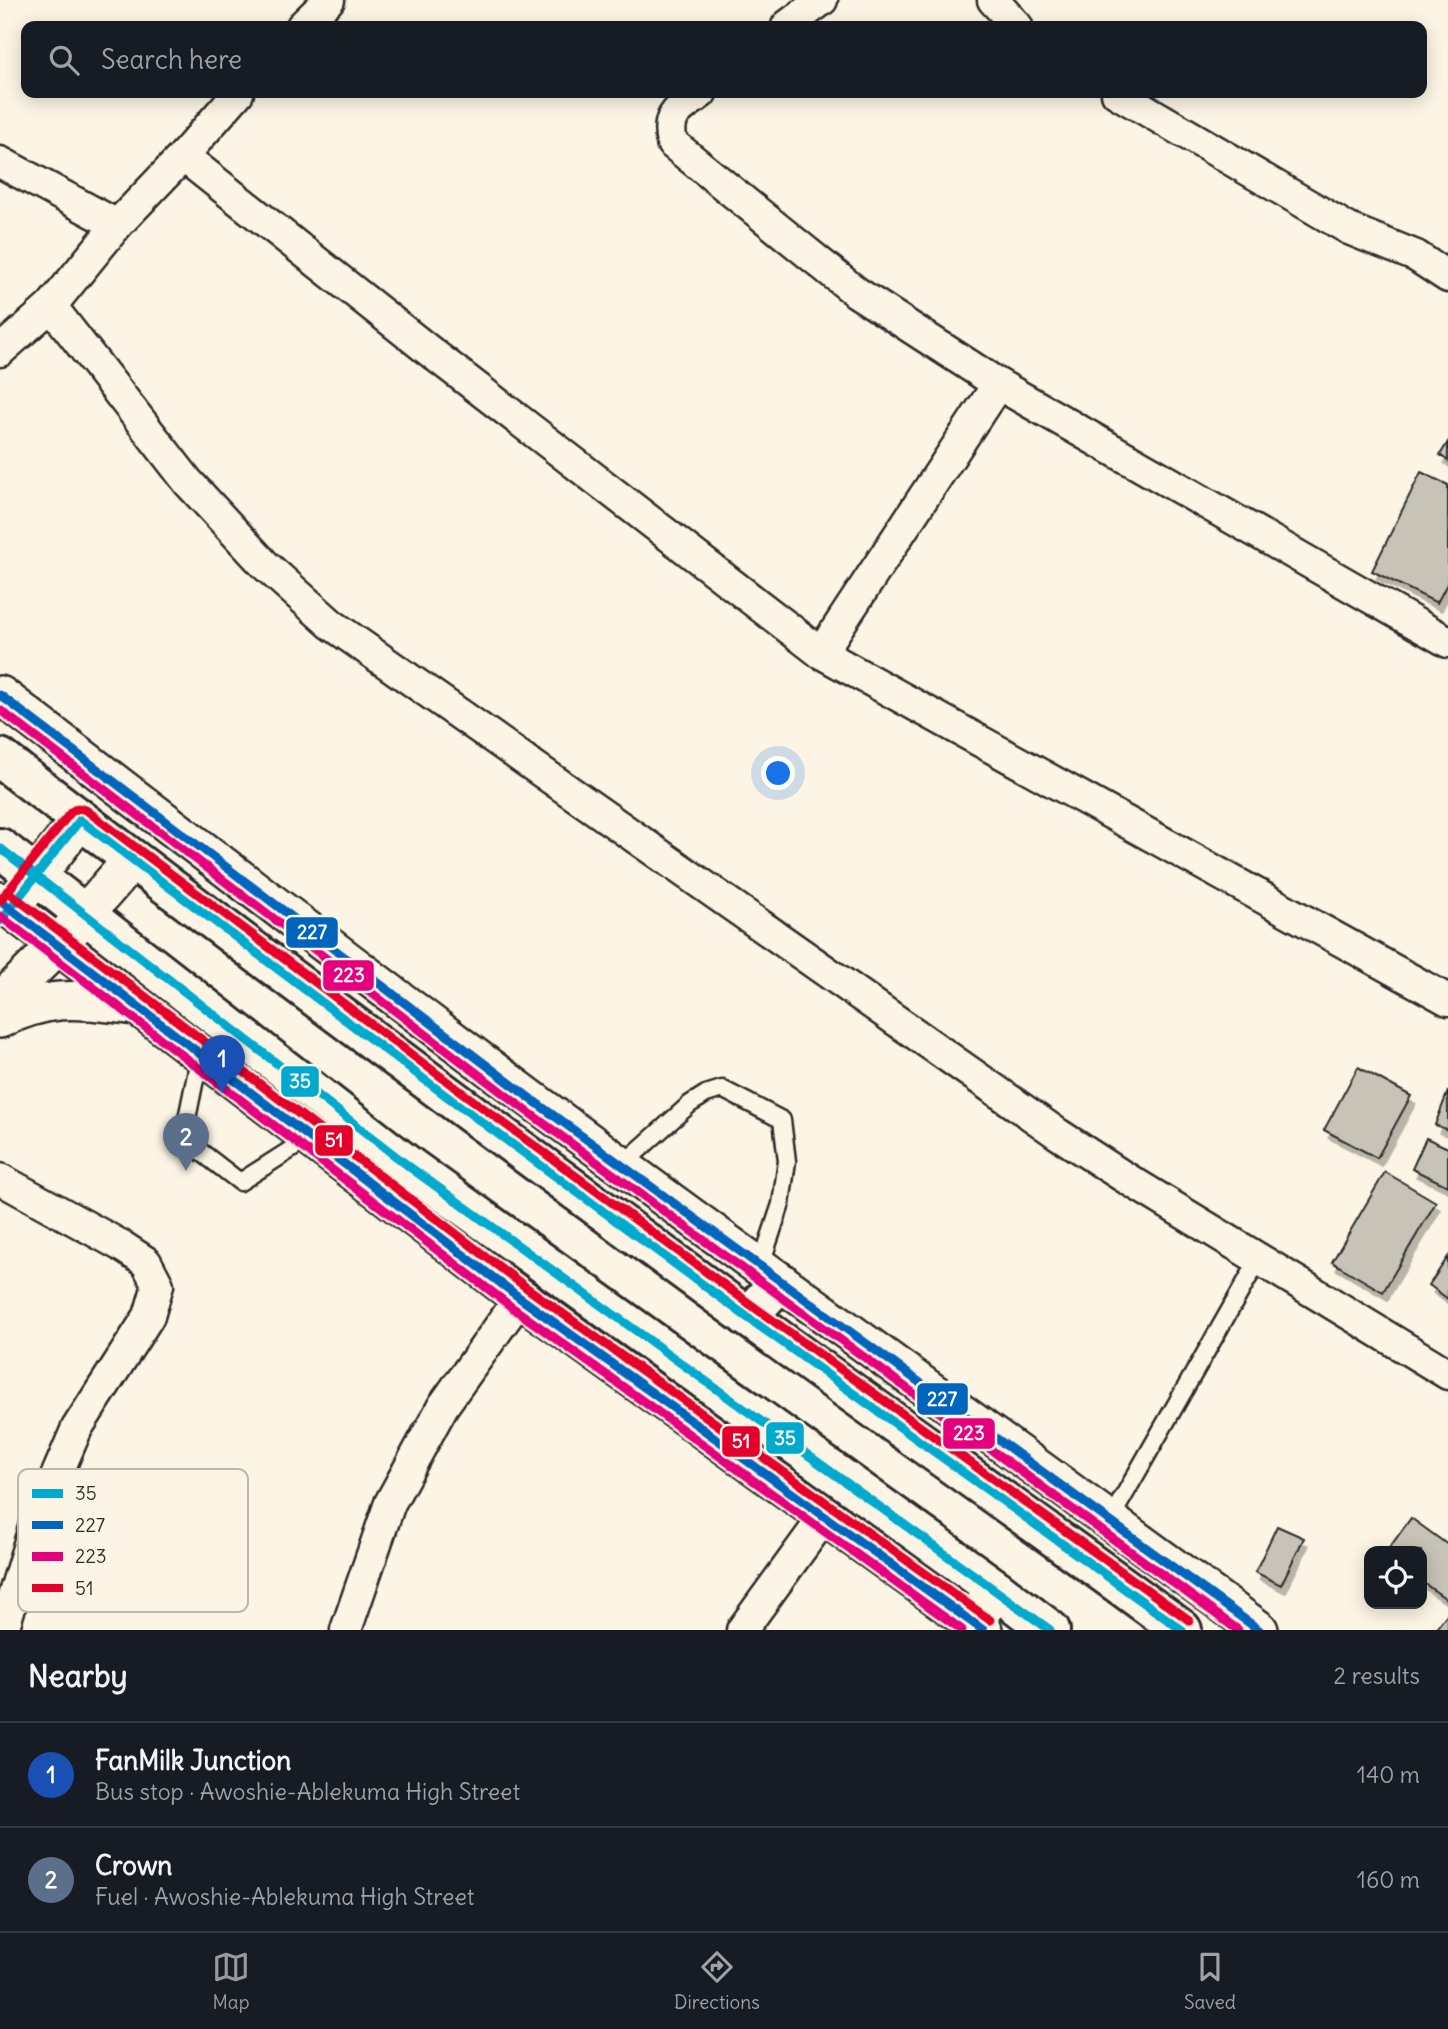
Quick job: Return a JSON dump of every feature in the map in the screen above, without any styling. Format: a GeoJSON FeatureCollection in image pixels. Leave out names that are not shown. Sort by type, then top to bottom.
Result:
{"type":"FeatureCollection","features":[{"type":"Feature","properties":{"kind":"main road"},"geometry":{"type":"LineString","coordinates":[[0,758],[444,1095],[1182,1630]]}},
{"type":"Feature","properties":{"kind":"main road"},"geometry":{"type":"LineString","coordinates":[[0,848],[411,1168],[1050,1630]]}},
{"type":"Feature","properties":{"kind":"main road"},"geometry":{"type":"LineString","coordinates":[[747,1317],[770,1274]]}},
{"type":"Feature","properties":{"kind":"main road"},"geometry":{"type":"LineString","coordinates":[[978,1626],[998,1590]]}},
{"type":"Feature","properties":{"kind":"street"},"geometry":{"type":"LineString","coordinates":[[307,21],[329,0]]}},
{"type":"Feature","properties":{"kind":"street"},"geometry":{"type":"LineString","coordinates":[[794,21],[821,0]]}},
{"type":"Feature","properties":{"kind":"street"},"geometry":{"type":"LineString","coordinates":[[993,0],[1012,21]]}},
{"type":"Feature","properties":{"kind":"street"},"geometry":{"type":"LineString","coordinates":[[0,351],[51,306],[117,225],[234,98]]}},
{"type":"Feature","properties":{"kind":"street"},"geometry":{"type":"LineString","coordinates":[[694,98],[672,115],[669,130],[672,143],[856,292],[998,384],[1448,642]]}},
{"type":"Feature","properties":{"kind":"street"},"geometry":{"type":"LineString","coordinates":[[1126,98],[1349,229],[1416,256],[1448,277]]}},
{"type":"Feature","properties":{"kind":"street"},"geometry":{"type":"LineString","coordinates":[[183,156],[821,653],[1448,1000]]}},
{"type":"Feature","properties":{"kind":"street"},"geometry":{"type":"LineString","coordinates":[[0,162],[117,225]]}},
{"type":"Feature","properties":{"kind":"street"},"geometry":{"type":"LineString","coordinates":[[51,306],[188,482],[264,564],[331,624],[1058,1134],[1448,1374]]}},
{"type":"Feature","properties":{"kind":"street"},"geometry":{"type":"LineString","coordinates":[[821,653],[998,384]]}},
{"type":"Feature","properties":{"kind":"street"},"geometry":{"type":"LineString","coordinates":[[0,695],[526,1096],[1259,1630]]}},
{"type":"Feature","properties":{"kind":"street"},"geometry":{"type":"LineString","coordinates":[[80,820],[36,875],[3,910],[58,945],[520,1298],[978,1626]]}},
{"type":"Feature","properties":{"kind":"street"},"geometry":{"type":"LineString","coordinates":[[0,1002],[58,945],[133,859]]}},
{"type":"Feature","properties":{"kind":"street"},"geometry":{"type":"LineString","coordinates":[[0,1019],[23,1008],[50,1001],[78,1000],[138,1006]]}},
{"type":"Feature","properties":{"kind":"street"},"geometry":{"type":"LineString","coordinates":[[0,1179],[146,1262],[158,1285],[149,1316],[77,1428],[59,1469]]}},
{"type":"Feature","properties":{"kind":"street"},"geometry":{"type":"LineString","coordinates":[[346,1630],[390,1503],[443,1406],[520,1298]]}},
{"type":"Feature","properties":{"kind":"street"},"geometry":{"type":"LineString","coordinates":[[743,1630],[825,1517]]}},
{"type":"Feature","properties":{"kind":"street"},"geometry":{"type":"LineString","coordinates":[[2,1630],[18,1579]]}},
{"type":"Feature","properties":{"kind":"lane"},"geometry":{"type":"LineString","coordinates":[[200,1053],[183,1138],[240,1182],[309,1138]]}},
{"type":"Feature","properties":{"kind":"lane"},"geometry":{"type":"LineString","coordinates":[[622,1166],[690,1104],[706,1094],[723,1089],[782,1120],[788,1161],[770,1274]]}},
{"type":"Feature","properties":{"kind":"lane"},"geometry":{"type":"LineString","coordinates":[[1110,1520],[1259,1259]]}},
{"type":"Feature","properties":{"kind":"building"},"geometry":{"type":"Polygon","coordinates":[[[1448,442],[1448,461],[1440,455],[1448,442]]]}},
{"type":"Feature","properties":{"kind":"building"},"geometry":{"type":"Polygon","coordinates":[[[1421,472],[1448,485],[1448,582],[1437,603],[1372,571],[1421,472]]]}},
{"type":"Feature","properties":{"kind":"building"},"geometry":{"type":"Polygon","coordinates":[[[1358,1067],[1411,1096],[1377,1158],[1324,1130],[1358,1067]]]}},
{"type":"Feature","properties":{"kind":"building"},"geometry":{"type":"Polygon","coordinates":[[[1448,1091],[1448,1130],[1435,1125],[1448,1091]]]}},
{"type":"Feature","properties":{"kind":"building"},"geometry":{"type":"Polygon","coordinates":[[[1426,1138],[1448,1148],[1448,1186],[1412,1169],[1426,1138]]]}},
{"type":"Feature","properties":{"kind":"building"},"geometry":{"type":"Polygon","coordinates":[[[1385,1172],[1436,1202],[1383,1292],[1332,1262],[1385,1172]]]}},
{"type":"Feature","properties":{"kind":"building"},"geometry":{"type":"Polygon","coordinates":[[[1448,1257],[1448,1299],[1429,1285],[1448,1257]]]}},
{"type":"Feature","properties":{"kind":"building"},"geometry":{"type":"Polygon","coordinates":[[[1411,1518],[1448,1545],[1448,1600],[1427,1585],[1427,1546],[1391,1546],[1411,1518]]]}},
{"type":"Feature","properties":{"kind":"building"},"geometry":{"type":"Polygon","coordinates":[[[1277,1526],[1304,1538],[1281,1585],[1255,1572],[1277,1526]]]}},
{"type":"Feature","properties":{"kind":"building"},"geometry":{"type":"Polygon","coordinates":[[[1448,1613],[1448,1630],[1435,1630],[1448,1613]]]}},
{"type":"Feature","properties":{"kind":"transit line","name":"227"},"geometry":{"type":"LineString","coordinates":[[0,695],[527,1096],[1259,1630]]}},
{"type":"Feature","properties":{"kind":"transit line","name":"223"},"geometry":{"type":"LineString","coordinates":[[0,710],[520,1106],[1238,1630]]}},
{"type":"Feature","properties":{"kind":"transit line","name":"51"},"geometry":{"type":"LineString","coordinates":[[0,901],[71,812],[78,808],[86,810],[452,1085],[754,1307],[1189,1620]]}},
{"type":"Feature","properties":{"kind":"transit line","name":"35"},"geometry":{"type":"LineString","coordinates":[[0,921],[80,820],[445,1095],[747,1317],[1182,1630]]}},
{"type":"Feature","properties":{"kind":"transit line","name":"35"},"geometry":{"type":"LineString","coordinates":[[0,848],[411,1168],[1050,1630]]}},
{"type":"Feature","properties":{"kind":"transit line","name":"51"},"geometry":{"type":"LineString","coordinates":[[7,891],[527,1288],[990,1620]]}},
{"type":"Feature","properties":{"kind":"transit line","name":"227"},"geometry":{"type":"LineString","coordinates":[[0,901],[520,1298],[983,1630]]}},
{"type":"Feature","properties":{"kind":"transit line","name":"223"},"geometry":{"type":"LineString","coordinates":[[0,916],[513,1308],[962,1630]]}},
{"type":"Feature","properties":{"kind":"place","name":"FanMilk Junction"},"geometry":{"type":"Point","coordinates":[222,1093]}},
{"type":"Feature","properties":{"kind":"place","name":"Crown"},"geometry":{"type":"Point","coordinates":[186,1171]}}]}
